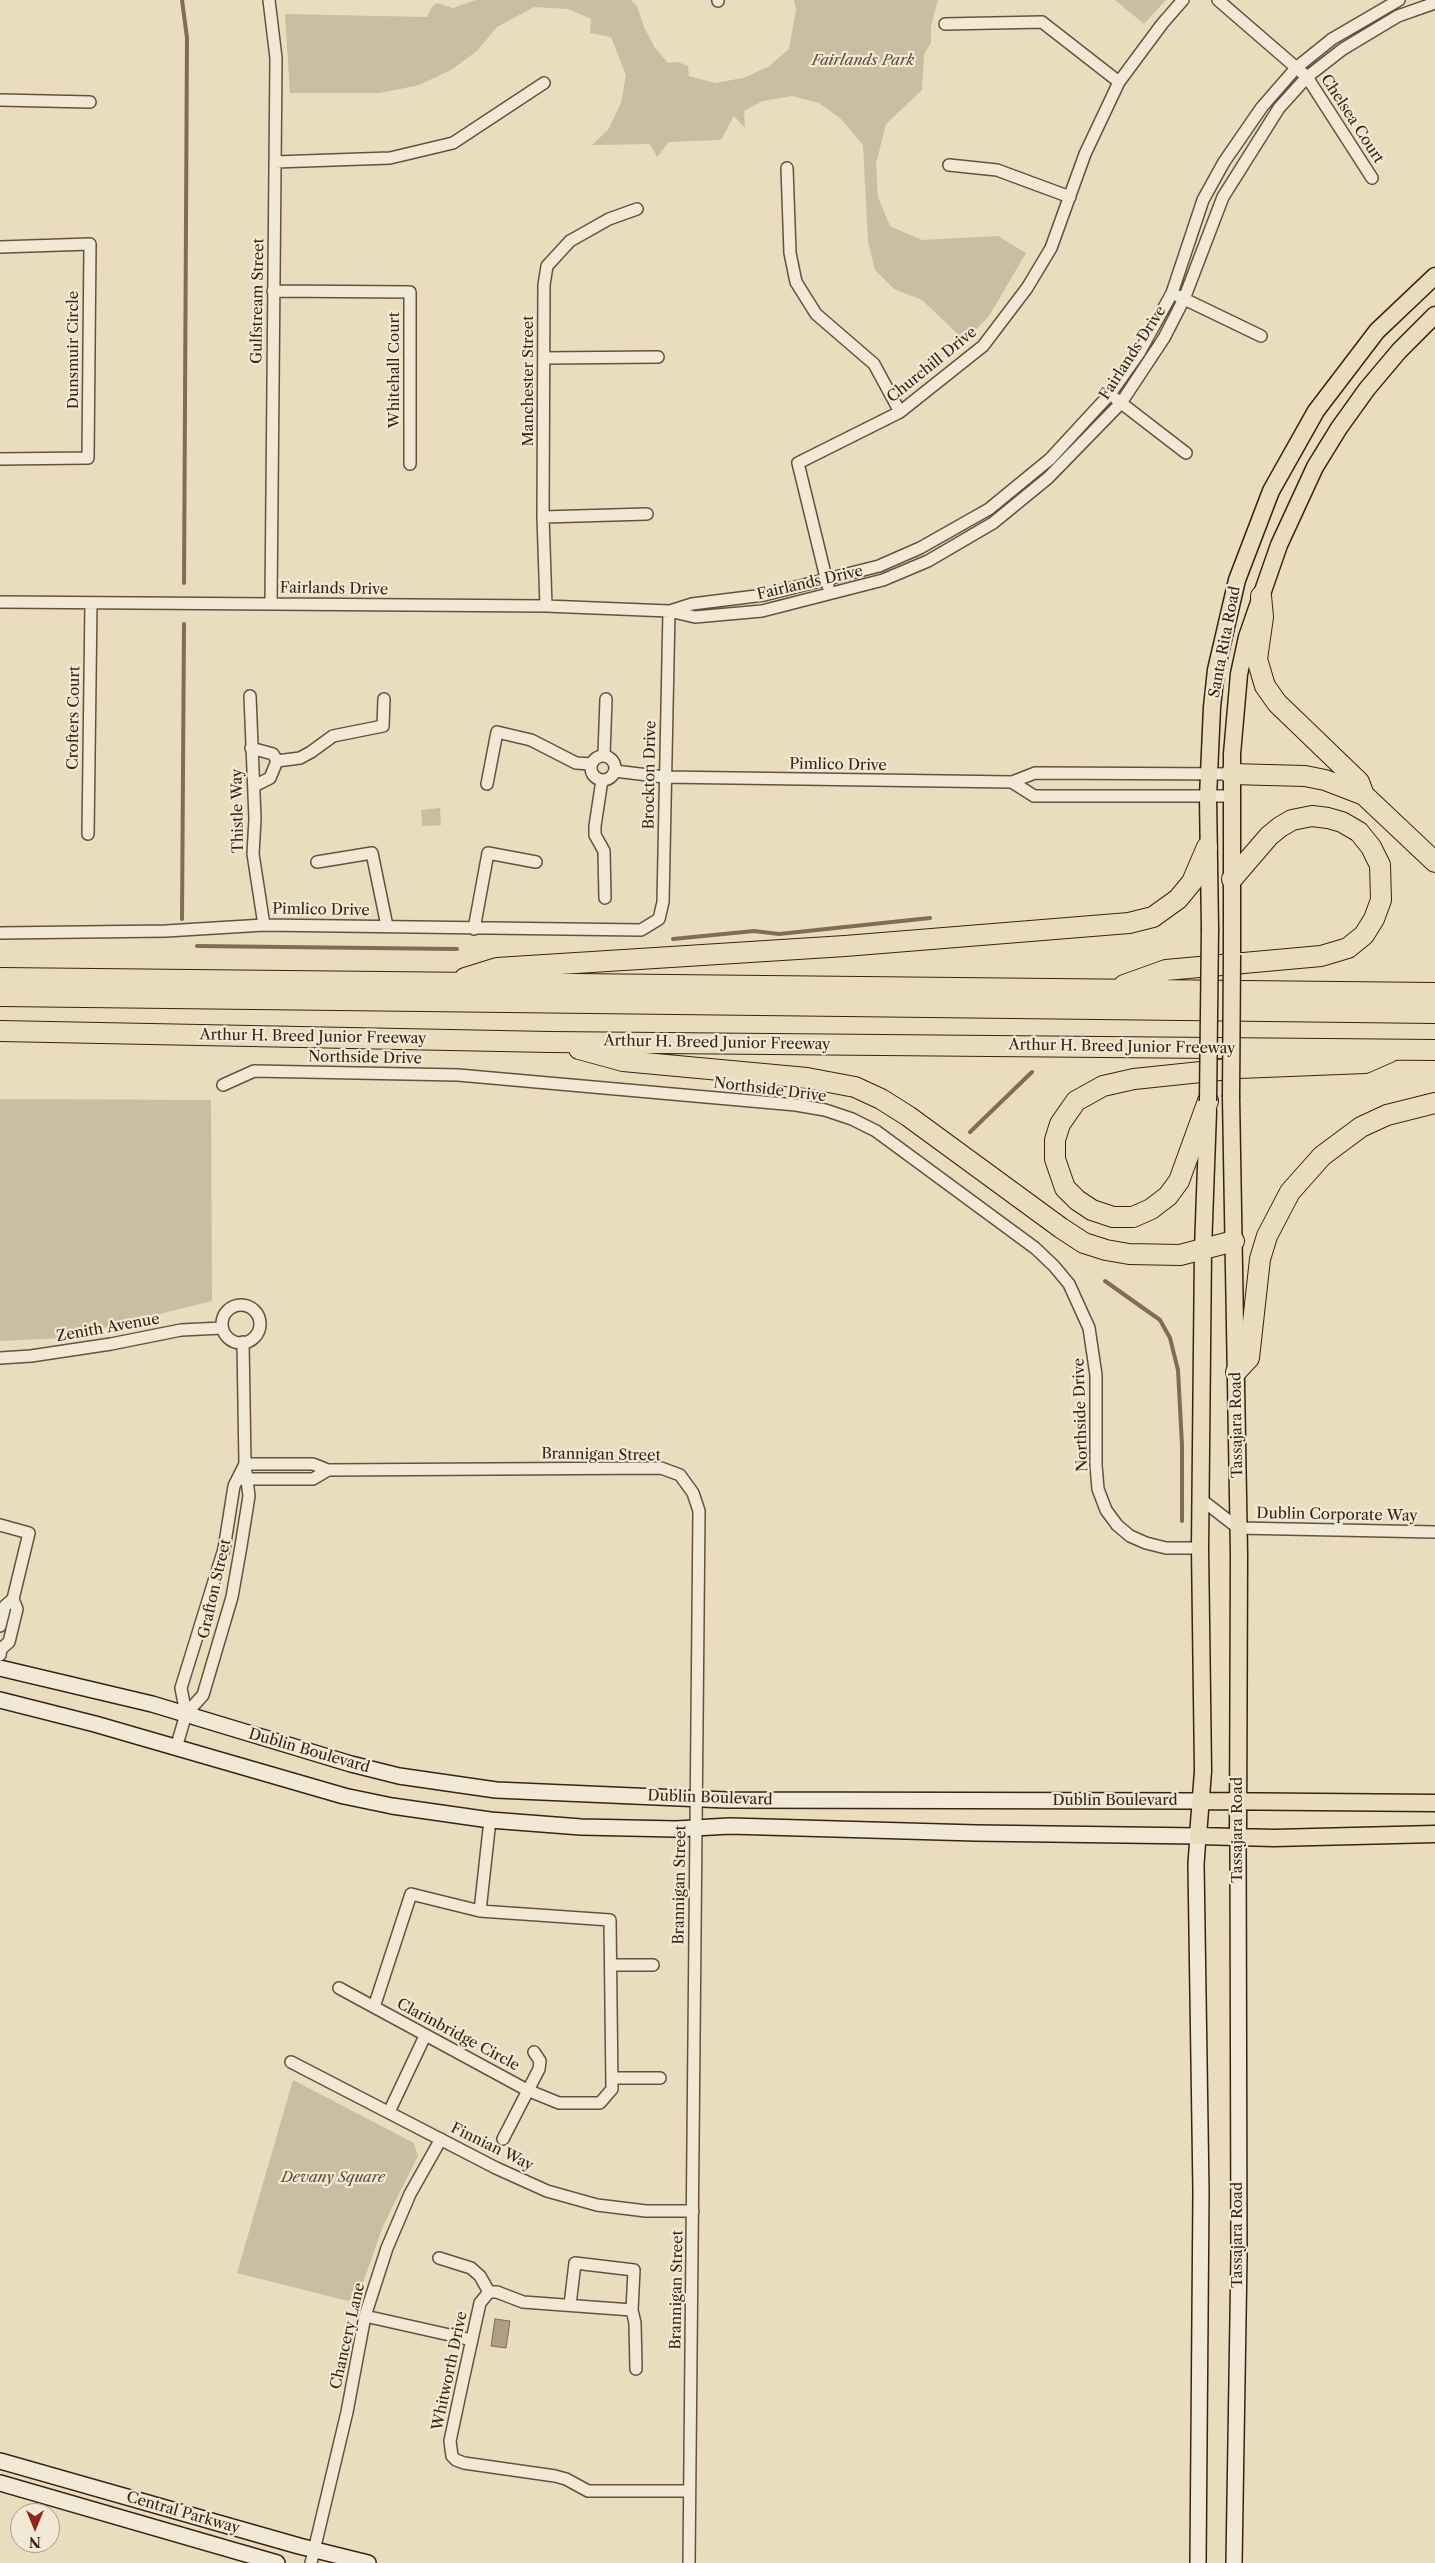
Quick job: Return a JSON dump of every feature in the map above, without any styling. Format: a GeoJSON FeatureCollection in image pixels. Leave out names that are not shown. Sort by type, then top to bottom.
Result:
{"type":"FeatureCollection","features":[{"type":"Feature","properties":{"kind":"highway"},"geometry":{"type":"LineString","coordinates":[[1261,596],[1263,617],[1257,659],[1265,686],[1277,704],[1360,782],[1364,794]]}},
{"type":"Feature","properties":{"kind":"highway"},"geometry":{"type":"LineString","coordinates":[[1231,774],[1305,776],[1325,780],[1364,794],[1435,862]]}},
{"type":"Feature","properties":{"kind":"highway"},"geometry":{"type":"LineString","coordinates":[[1112,989],[1166,970],[1322,956],[1348,948],[1364,936],[1374,919],[1381,900],[1380,865],[1371,847],[1359,832],[1342,822],[1328,818],[1312,816],[1292,820],[1280,827],[1269,836],[1232,879]]}},
{"type":"Feature","properties":{"kind":"highway"},"geometry":{"type":"LineString","coordinates":[[450,984],[497,968],[844,946],[1129,923],[1153,917],[1178,899],[1192,882],[1207,847]]}},
{"type":"Feature","properties":{"kind":"highway"},"geometry":{"type":"LineString","coordinates":[[0,978],[1435,994]]}},
{"type":"Feature","properties":{"kind":"highway"},"geometry":{"type":"LineString","coordinates":[[0,996],[1435,1013]]}},
{"type":"Feature","properties":{"kind":"highway","name":"Arthur H. Breed Junior Freeway"},"geometry":{"type":"LineString","coordinates":[[0,1031],[550,1042],[1435,1050]]}},
{"type":"Feature","properties":{"kind":"highway"},"geometry":{"type":"LineString","coordinates":[[550,1042],[623,1061],[807,1078],[854,1086],[882,1099],[908,1116],[1084,1243],[1106,1250],[1129,1254],[1180,1255],[1234,1241]]}},
{"type":"Feature","properties":{"kind":"highway"},"geometry":{"type":"LineString","coordinates":[[1208,1101],[1179,1181],[1168,1196],[1152,1209],[1133,1217],[1113,1217],[1092,1210],[1077,1200],[1065,1188],[1055,1159],[1055,1140],[1060,1124],[1076,1102],[1103,1086],[1134,1079],[1239,1068],[1365,1063],[1396,1049]]}},
{"type":"Feature","properties":{"kind":"highway"},"geometry":{"type":"LineString","coordinates":[[1236,1372],[1249,1358],[1258,1275],[1267,1236],[1290,1192],[1322,1156],[1361,1128],[1387,1115],[1435,1103]]}},
{"type":"Feature","properties":{"kind":"main road","name":"Santa Rita Road"},"geometry":{"type":"LineString","coordinates":[[1208,1101],[1210,929],[1207,847],[1208,775],[1216,670],[1237,580],[1271,491],[1291,452],[1343,373],[1377,331],[1435,276]]}},
{"type":"Feature","properties":{"kind":"main road","name":"Santa Rita Road"},"geometry":{"type":"LineString","coordinates":[[1231,1097],[1231,774],[1239,674],[1247,637],[1279,545],[1296,505],[1339,428],[1398,351],[1435,315]]}},
{"type":"Feature","properties":{"kind":"main road","name":"Tassajara Road"},"geometry":{"type":"LineString","coordinates":[[1231,1097],[1238,1528],[1239,2257],[1234,2563]]}},
{"type":"Feature","properties":{"kind":"main road"},"geometry":{"type":"LineString","coordinates":[[1198,2563],[1200,2192],[1196,1864],[1202,1771],[1200,1548],[1202,1500],[1203,1249],[1208,1101]]}},
{"type":"Feature","properties":{"kind":"main road","name":"Dublin Boulevard"},"geometry":{"type":"LineString","coordinates":[[0,1668],[186,1714],[351,1764],[448,1784],[541,1794],[697,1798],[1435,1803]]}},
{"type":"Feature","properties":{"kind":"main road","name":"Dublin Boulevard"},"geometry":{"type":"LineString","coordinates":[[0,1700],[344,1796],[392,1806],[490,1820],[581,1827],[696,1828],[730,1826],[976,1833],[1238,1837],[1435,1834]]}},
{"type":"Feature","properties":{"kind":"main road","name":"Central Parkway"},"geometry":{"type":"LineString","coordinates":[[0,2461],[313,2557],[368,2563]]}},
{"type":"Feature","properties":{"kind":"main road","name":"Central Parkway"},"geometry":{"type":"LineString","coordinates":[[0,2483],[277,2563]]}},
{"type":"Feature","properties":{"kind":"street","name":"Gulfstream Street"},"geometry":{"type":"LineString","coordinates":[[268,0],[276,58],[271,604]]}},
{"type":"Feature","properties":{"kind":"street","name":"Churchill Drive"},"geometry":{"type":"LineString","coordinates":[[831,595],[798,463],[900,412],[983,346],[1028,288],[1052,248],[1085,154],[1119,82],[1162,24],[1183,0]]}},
{"type":"Feature","properties":{"kind":"street","name":"Chelsea Court"},"geometry":{"type":"LineString","coordinates":[[1218,0],[1307,77],[1372,178]]}},
{"type":"Feature","properties":{"kind":"street","name":"Fairlands Drive"},"geometry":{"type":"LineString","coordinates":[[669,611],[692,604],[764,595],[827,581],[879,566],[920,548],[989,509],[1050,459],[1110,394],[1138,353],[1172,293],[1203,200],[1224,162],[1262,107],[1296,68],[1332,39],[1399,0]]}},
{"type":"Feature","properties":{"kind":"street","name":"Fairlands Drive"},"geometry":{"type":"LineString","coordinates":[[0,602],[546,606],[669,611],[695,617],[762,611],[831,595],[883,580],[928,561],[993,523],[1048,478],[1121,403],[1164,338],[1184,299],[1222,197],[1279,108],[1307,77],[1343,49],[1398,16],[1435,3]]}},
{"type":"Feature","properties":{"kind":"street"},"geometry":{"type":"LineString","coordinates":[[945,24],[1042,22],[1119,82]]}},
{"type":"Feature","properties":{"kind":"street"},"geometry":{"type":"LineString","coordinates":[[275,162],[390,158],[453,143],[544,83]]}},
{"type":"Feature","properties":{"kind":"street"},"geometry":{"type":"LineString","coordinates":[[0,100],[90,102]]}},
{"type":"Feature","properties":{"kind":"street"},"geometry":{"type":"LineString","coordinates":[[949,165],[997,170],[1070,198]]}},
{"type":"Feature","properties":{"kind":"street"},"geometry":{"type":"LineString","coordinates":[[787,168],[790,253],[796,282],[816,314],[874,364],[900,412]]}},
{"type":"Feature","properties":{"kind":"street","name":"Manchester Street"},"geometry":{"type":"LineString","coordinates":[[546,606],[543,517],[544,285],[547,266],[570,241],[609,219],[637,209]]}},
{"type":"Feature","properties":{"kind":"street","name":"Dunsmuir Circle"},"geometry":{"type":"LineString","coordinates":[[0,246],[90,244],[88,458],[0,459]]}},
{"type":"Feature","properties":{"kind":"street","name":"Whitehall Court"},"geometry":{"type":"LineString","coordinates":[[273,291],[410,292],[410,464]]}},
{"type":"Feature","properties":{"kind":"street"},"geometry":{"type":"LineString","coordinates":[[1172,293],[1261,336]]}},
{"type":"Feature","properties":{"kind":"street"},"geometry":{"type":"LineString","coordinates":[[544,358],[658,357]]}},
{"type":"Feature","properties":{"kind":"street"},"geometry":{"type":"LineString","coordinates":[[1110,394],[1186,453]]}},
{"type":"Feature","properties":{"kind":"street"},"geometry":{"type":"LineString","coordinates":[[543,517],[646,514]]}},
{"type":"Feature","properties":{"kind":"street","name":"Crofters Court"},"geometry":{"type":"LineString","coordinates":[[88,834],[91,603]]}},
{"type":"Feature","properties":{"kind":"street","name":"Brockton Drive"},"geometry":{"type":"LineString","coordinates":[[641,930],[658,919],[662,902],[669,611]]}},
{"type":"Feature","properties":{"kind":"street","name":"Thistle Way"},"geometry":{"type":"LineString","coordinates":[[250,696],[254,786],[253,854],[264,924]]}},
{"type":"Feature","properties":{"kind":"street"},"geometry":{"type":"LineString","coordinates":[[277,761],[300,758],[333,736],[383,726],[384,699]]}},
{"type":"Feature","properties":{"kind":"street"},"geometry":{"type":"LineString","coordinates":[[604,755],[606,699]]}},
{"type":"Feature","properties":{"kind":"street"},"geometry":{"type":"LineString","coordinates":[[487,784],[497,732],[531,740],[576,763],[591,764]]}},
{"type":"Feature","properties":{"kind":"street"},"geometry":{"type":"LineString","coordinates":[[251,748],[273,754],[277,761]]}},
{"type":"Feature","properties":{"kind":"street"},"geometry":{"type":"LineString","coordinates":[[604,755],[613,760],[615,771],[612,777],[602,780],[592,773],[591,764],[596,758],[604,755]]}},
{"type":"Feature","properties":{"kind":"street"},"geometry":{"type":"LineString","coordinates":[[254,786],[270,778],[277,761]]}},
{"type":"Feature","properties":{"kind":"street","name":"Pimlico Drive"},"geometry":{"type":"LineString","coordinates":[[615,771],[664,777],[1012,782],[1035,772],[1231,774]]}},
{"type":"Feature","properties":{"kind":"street"},"geometry":{"type":"LineString","coordinates":[[602,780],[595,835],[604,851],[605,898]]}},
{"type":"Feature","properties":{"kind":"street"},"geometry":{"type":"LineString","coordinates":[[1012,782],[1034,796],[1231,796]]}},
{"type":"Feature","properties":{"kind":"street"},"geometry":{"type":"LineString","coordinates":[[318,862],[372,853],[387,926]]}},
{"type":"Feature","properties":{"kind":"street"},"geometry":{"type":"LineString","coordinates":[[474,929],[488,853],[536,862]]}},
{"type":"Feature","properties":{"kind":"street","name":"Pimlico Drive"},"geometry":{"type":"LineString","coordinates":[[0,933],[166,931],[264,924],[474,929],[641,930]]}},
{"type":"Feature","properties":{"kind":"street","name":"Northside Drive"},"geometry":{"type":"LineString","coordinates":[[223,1085],[254,1071],[458,1075],[796,1105],[825,1110],[852,1119],[884,1137],[1035,1248],[1054,1266],[1073,1291],[1090,1328],[1096,1376],[1096,1465],[1098,1489],[1106,1510],[1117,1525],[1130,1536],[1146,1543],[1166,1548],[1200,1548]]}},
{"type":"Feature","properties":{"kind":"street"},"geometry":{"type":"LineString","coordinates":[[239,1305],[251,1308],[258,1317],[259,1329],[252,1339],[243,1342],[229,1339],[222,1328],[222,1321],[228,1310],[239,1305]]}},
{"type":"Feature","properties":{"kind":"street","name":"Zenith Avenue"},"geometry":{"type":"LineString","coordinates":[[0,1358],[31,1356],[111,1344],[181,1330],[222,1328]]}},
{"type":"Feature","properties":{"kind":"street","name":"Grafton Street"},"geometry":{"type":"LineString","coordinates":[[186,1714],[203,1695],[232,1597],[249,1496],[242,1479],[244,1464],[243,1342]]}},
{"type":"Feature","properties":{"kind":"street","name":"Brannigan Street"},"geometry":{"type":"LineString","coordinates":[[244,1464],[313,1464],[328,1470],[661,1468],[680,1475],[693,1493],[699,1511],[689,2563]]}},
{"type":"Feature","properties":{"kind":"street","name":"Brannigan Street"},"geometry":{"type":"LineString","coordinates":[[242,1479],[313,1479],[328,1470]]}},
{"type":"Feature","properties":{"kind":"street","name":"Grafton Street"},"geometry":{"type":"LineString","coordinates":[[176,1748],[186,1714],[182,1688],[224,1549],[234,1486],[242,1479]]}},
{"type":"Feature","properties":{"kind":"street"},"geometry":{"type":"LineString","coordinates":[[1202,1500],[1238,1528]]}},
{"type":"Feature","properties":{"kind":"street"},"geometry":{"type":"LineString","coordinates":[[0,1526],[29,1533],[13,1599],[5,1606],[0,1626]]}},
{"type":"Feature","properties":{"kind":"street","name":"Dublin Corporate Way"},"geometry":{"type":"LineString","coordinates":[[1238,1528],[1435,1532]]}},
{"type":"Feature","properties":{"kind":"street"},"geometry":{"type":"LineString","coordinates":[[0,1650],[9,1642],[17,1609],[13,1599]]}},
{"type":"Feature","properties":{"kind":"street"},"geometry":{"type":"LineString","coordinates":[[480,1911],[490,1820]]}},
{"type":"Feature","properties":{"kind":"street","name":"Clarinbridge Circle"},"geometry":{"type":"LineString","coordinates":[[339,1988],[425,2036],[527,2090],[559,2102],[600,2103],[612,2089],[610,1920],[480,1911],[411,1894],[374,2007]]}},
{"type":"Feature","properties":{"kind":"street"},"geometry":{"type":"LineString","coordinates":[[610,1965],[653,1965]]}},
{"type":"Feature","properties":{"kind":"street"},"geometry":{"type":"LineString","coordinates":[[389,2112],[425,2036]]}},
{"type":"Feature","properties":{"kind":"street","name":"Clarinbridge Circle"},"geometry":{"type":"LineString","coordinates":[[503,2140],[539,2068],[540,2061],[534,2052]]}},
{"type":"Feature","properties":{"kind":"street","name":"Finnian Way"},"geometry":{"type":"LineString","coordinates":[[291,2062],[496,2168],[556,2193],[604,2206],[646,2211],[693,2211]]}},
{"type":"Feature","properties":{"kind":"street"},"geometry":{"type":"LineString","coordinates":[[612,2078],[660,2078]]}},
{"type":"Feature","properties":{"kind":"street","name":"Chancery Lane"},"geometry":{"type":"LineString","coordinates":[[313,2557],[347,2412],[365,2316],[387,2248],[410,2194],[441,2139]]}},
{"type":"Feature","properties":{"kind":"street"},"geometry":{"type":"LineString","coordinates":[[439,2258],[471,2268],[480,2276],[488,2292],[497,2292],[523,2302],[632,2310]]}},
{"type":"Feature","properties":{"kind":"street"},"geometry":{"type":"LineString","coordinates":[[570,2306],[576,2263],[634,2270],[632,2310],[635,2323],[636,2369]]}},
{"type":"Feature","properties":{"kind":"street","name":"Whitworth Drive"},"geometry":{"type":"LineString","coordinates":[[488,2292],[480,2303],[450,2441],[452,2456],[456,2460],[555,2476],[566,2479],[588,2491],[689,2491]]}},
{"type":"Feature","properties":{"kind":"street"},"geometry":{"type":"LineString","coordinates":[[365,2316],[472,2340]]}},
{"type":"Feature","properties":{"kind":"green space","name":"Fairlands Park"},"geometry":{"type":"Polygon","coordinates":[[[476,0],[631,0],[637,6],[644,27],[655,48],[668,63],[678,62],[688,66],[689,76],[715,83],[743,78],[768,67],[789,49],[796,10],[794,0],[938,0],[931,26],[931,42],[924,55],[922,90],[886,124],[876,164],[878,197],[890,226],[922,240],[998,236],[1026,253],[989,316],[965,341],[922,300],[894,289],[875,270],[868,242],[863,145],[840,118],[819,103],[792,96],[763,101],[744,111],[745,128],[734,116],[721,140],[669,142],[657,157],[650,144],[592,145],[608,130],[621,103],[626,75],[611,37],[590,33],[591,19],[568,9],[534,7],[497,27],[477,51],[451,70],[419,85],[380,93],[290,93],[285,14],[427,17],[432,7],[437,3],[453,8],[476,0]]]}},
{"type":"Feature","properties":{"kind":"green space"},"geometry":{"type":"Polygon","coordinates":[[[1115,0],[1166,0],[1144,24],[1115,0]]]}},
{"type":"Feature","properties":{"kind":"green space"},"geometry":{"type":"Polygon","coordinates":[[[440,808],[441,825],[422,826],[421,810],[440,808]]]}},
{"type":"Feature","properties":{"kind":"green space"},"geometry":{"type":"Polygon","coordinates":[[[0,1099],[211,1100],[212,1301],[62,1338],[0,1341],[0,1099]]]}},
{"type":"Feature","properties":{"kind":"green space","name":"Devany Square"},"geometry":{"type":"Polygon","coordinates":[[[293,2080],[414,2143],[418,2156],[383,2226],[360,2291],[348,2301],[237,2273],[293,2080]]]}},
{"type":"Feature","properties":{"kind":"shaded area"},"geometry":{"type":"Polygon","coordinates":[[[495,2319],[510,2321],[506,2348],[491,2346],[495,2319]]]}},
{"type":"Feature","properties":{"kind":"waterway"},"geometry":{"type":"LineString","coordinates":[[182,0],[187,38],[184,583]]}},
{"type":"Feature","properties":{"kind":"waterway"},"geometry":{"type":"LineString","coordinates":[[182,919],[184,624]]}},
{"type":"Feature","properties":{"kind":"waterway"},"geometry":{"type":"LineString","coordinates":[[673,939],[754,931],[779,934],[930,918]]}},
{"type":"Feature","properties":{"kind":"waterway"},"geometry":{"type":"LineString","coordinates":[[197,946],[457,949]]}},
{"type":"Feature","properties":{"kind":"waterway"},"geometry":{"type":"LineString","coordinates":[[970,1132],[1032,1072]]}},
{"type":"Feature","properties":{"kind":"waterway"},"geometry":{"type":"LineString","coordinates":[[1105,1281],[1160,1320],[1170,1338],[1178,1370],[1182,1445],[1182,1521]]}}]}
